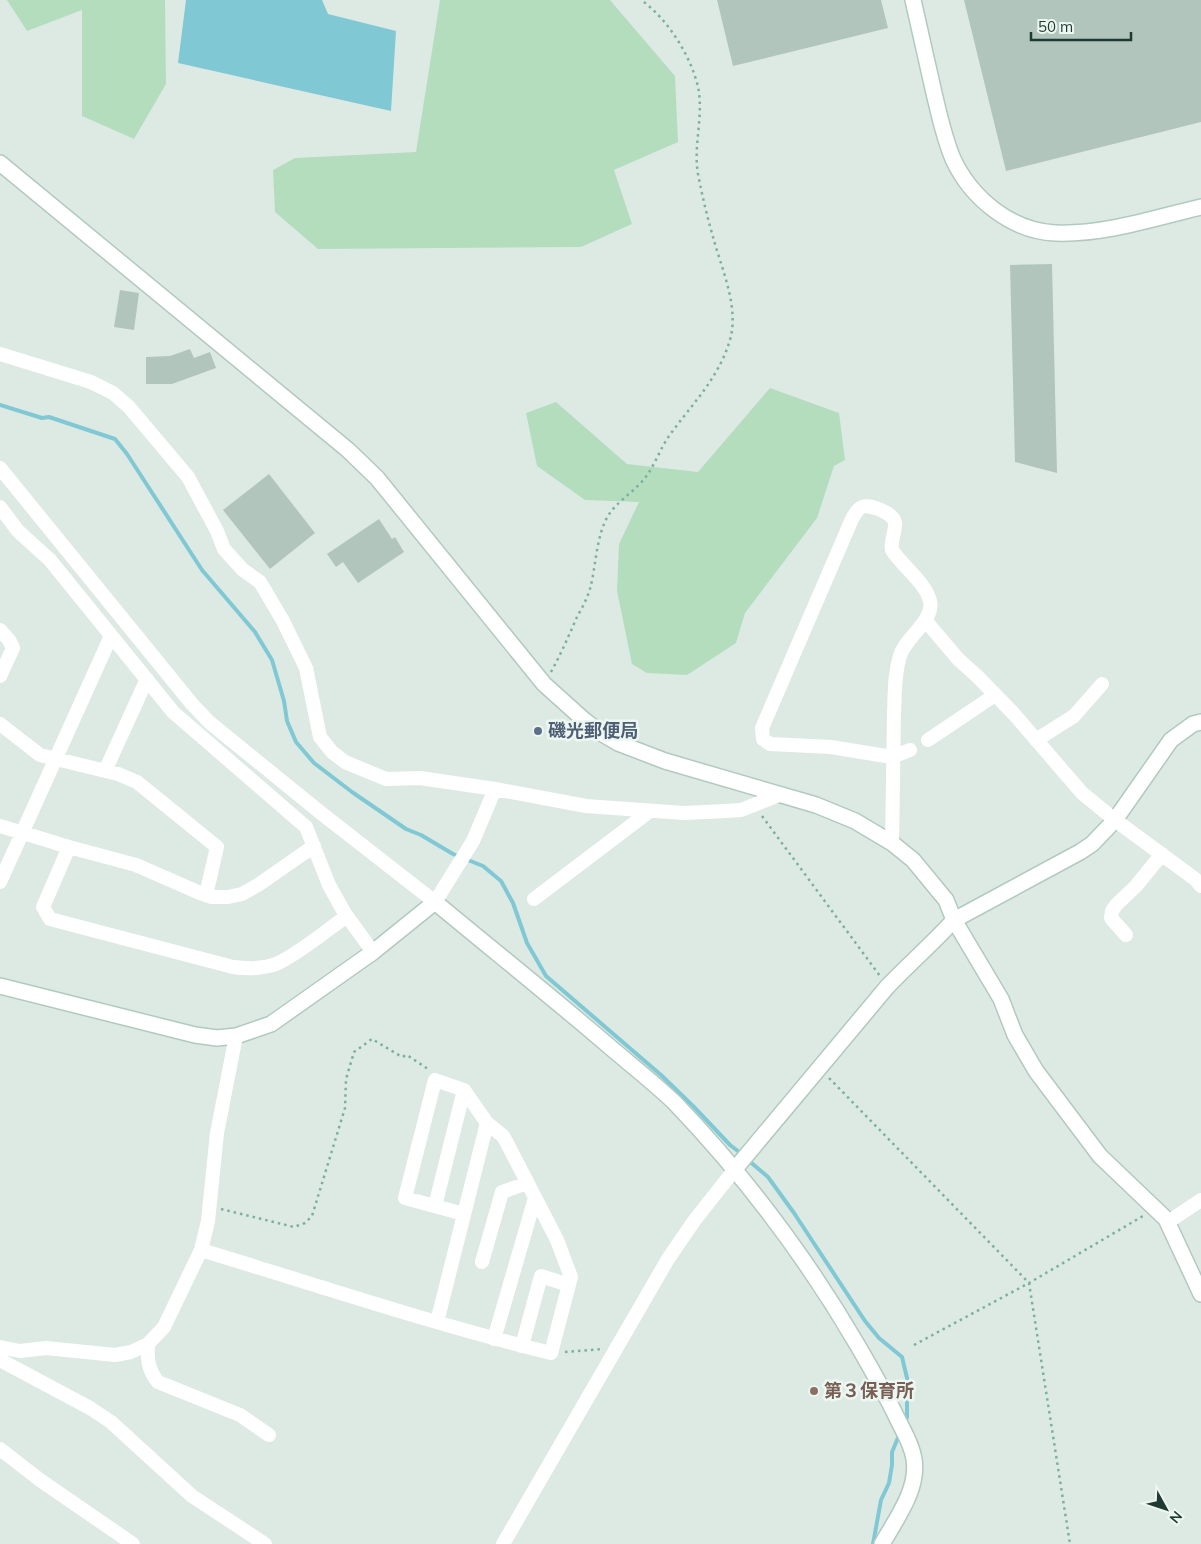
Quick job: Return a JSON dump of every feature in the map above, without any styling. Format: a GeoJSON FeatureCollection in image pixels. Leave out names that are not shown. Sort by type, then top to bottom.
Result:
{"type":"FeatureCollection","features":[{"type":"Feature","properties":{"kind":"street"},"geometry":{"type":"LineString","coordinates":[[913,0],[941,123],[953,158],[966,181],[983,202],[1013,222],[1038,232],[1057,233],[1090,232],[1201,207]]}},
{"type":"Feature","properties":{"kind":"street"},"geometry":{"type":"LineString","coordinates":[[0,162],[348,450],[377,478],[544,684],[584,720],[618,743],[665,761],[816,805],[847,818],[892,843],[913,860],[930,878],[946,900],[954,920],[1001,999],[1014,1035],[1036,1071],[1100,1156],[1168,1222],[1201,1294]]}},
{"type":"Feature","properties":{"kind":"street"},"geometry":{"type":"LineString","coordinates":[[0,354],[92,382],[113,393],[129,407],[188,477],[217,531],[224,549],[243,570],[263,587],[306,668],[320,737],[332,752],[345,762],[386,779],[420,778],[496,789],[586,806],[650,811],[684,813],[741,810],[779,795]]}},
{"type":"Feature","properties":{"kind":"street"},"geometry":{"type":"LineString","coordinates":[[0,468],[192,704],[209,722],[320,813],[435,902],[584,1025],[741,1162],[775,1219],[833,1304],[866,1359],[909,1442],[914,1459],[914,1479],[908,1496],[882,1544]]}},
{"type":"Feature","properties":{"kind":"street"},"geometry":{"type":"LineString","coordinates":[[892,843],[892,757],[896,675],[900,654],[925,620],[931,607],[930,600],[921,585],[892,550],[890,543],[895,524],[894,518],[867,506],[860,508],[852,519],[762,728],[763,739],[770,744],[831,747],[892,757],[910,750]]}},
{"type":"Feature","properties":{"kind":"street"},"geometry":{"type":"LineString","coordinates":[[0,508],[18,531],[50,560],[179,717],[306,827],[329,885],[347,916],[373,952]]}},
{"type":"Feature","properties":{"kind":"street"},"geometry":{"type":"LineString","coordinates":[[925,620],[958,659],[995,695],[1082,793],[1115,820],[1200,882]]}},
{"type":"Feature","properties":{"kind":"street"},"geometry":{"type":"LineString","coordinates":[[0,630],[13,648],[0,676]]}},
{"type":"Feature","properties":{"kind":"street"},"geometry":{"type":"LineString","coordinates":[[0,882],[111,636]]}},
{"type":"Feature","properties":{"kind":"street"},"geometry":{"type":"LineString","coordinates":[[105,771],[147,679]]}},
{"type":"Feature","properties":{"kind":"street"},"geometry":{"type":"LineString","coordinates":[[1036,740],[1074,716],[1102,684]]}},
{"type":"Feature","properties":{"kind":"street"},"geometry":{"type":"LineString","coordinates":[[928,740],[995,695]]}},
{"type":"Feature","properties":{"kind":"street"},"geometry":{"type":"LineString","coordinates":[[503,1544],[668,1258],[741,1162],[887,987],[954,920],[1092,844],[1115,820],[1171,740],[1193,724],[1201,722]]}},
{"type":"Feature","properties":{"kind":"street"},"geometry":{"type":"LineString","coordinates":[[0,724],[40,755],[118,774],[142,786],[217,847],[206,895]]}},
{"type":"Feature","properties":{"kind":"street"},"geometry":{"type":"LineString","coordinates":[[0,986],[195,1035],[217,1038],[236,1036],[271,1024],[373,952],[435,902],[470,847],[496,789]]}},
{"type":"Feature","properties":{"kind":"street"},"geometry":{"type":"LineString","coordinates":[[534,899],[650,811]]}},
{"type":"Feature","properties":{"kind":"street"},"geometry":{"type":"LineString","coordinates":[[0,826],[136,865],[212,897],[228,897],[242,894],[314,846]]}},
{"type":"Feature","properties":{"kind":"street"},"geometry":{"type":"LineString","coordinates":[[69,847],[43,908],[50,919],[233,967],[259,968],[274,964],[311,942],[347,916]]}},
{"type":"Feature","properties":{"kind":"street"},"geometry":{"type":"LineString","coordinates":[[1126,935],[1111,918],[1112,911],[1136,886],[1162,854]]}},
{"type":"Feature","properties":{"kind":"street"},"geometry":{"type":"LineString","coordinates":[[0,1347],[20,1351],[46,1348],[115,1355],[131,1352],[148,1344],[164,1327],[201,1250],[210,1207],[217,1133],[236,1036]]}},
{"type":"Feature","properties":{"kind":"street"},"geometry":{"type":"LineString","coordinates":[[201,1250],[494,1339],[551,1353],[571,1277],[560,1247],[503,1136],[487,1124],[464,1090],[435,1080],[404,1198],[464,1214]]}},
{"type":"Feature","properties":{"kind":"street"},"geometry":{"type":"LineString","coordinates":[[435,1206],[464,1090]]}},
{"type":"Feature","properties":{"kind":"street"},"geometry":{"type":"LineString","coordinates":[[437,1322],[487,1124]]}},
{"type":"Feature","properties":{"kind":"street"},"geometry":{"type":"LineString","coordinates":[[482,1262],[502,1192],[527,1182]]}},
{"type":"Feature","properties":{"kind":"street"},"geometry":{"type":"LineString","coordinates":[[494,1339],[535,1198]]}},
{"type":"Feature","properties":{"kind":"street"},"geometry":{"type":"LineString","coordinates":[[1168,1222],[1201,1200]]}},
{"type":"Feature","properties":{"kind":"street"},"geometry":{"type":"LineString","coordinates":[[522,1346],[541,1276],[569,1285]]}},
{"type":"Feature","properties":{"kind":"street"},"geometry":{"type":"LineString","coordinates":[[148,1344],[147,1361],[152,1375],[158,1382],[240,1414],[268,1435]]}},
{"type":"Feature","properties":{"kind":"street"},"geometry":{"type":"LineString","coordinates":[[0,1360],[90,1408],[111,1422],[192,1496],[265,1544]]}},
{"type":"Feature","properties":{"kind":"street"},"geometry":{"type":"LineString","coordinates":[[0,1449],[40,1480],[133,1544]]}},
{"type":"Feature","properties":{"kind":"path"},"geometry":{"type":"LineString","coordinates":[[544,684],[558,660],[590,590],[603,527],[608,516],[645,478],[668,437],[701,396],[716,372],[731,336],[730,299],[712,234],[698,172],[697,135],[700,108],[698,87],[689,64],[664,20],[652,7],[641,0]]}},
{"type":"Feature","properties":{"kind":"path"},"geometry":{"type":"LineString","coordinates":[[752,805],[765,820],[887,987]]}},
{"type":"Feature","properties":{"kind":"path"},"geometry":{"type":"LineString","coordinates":[[210,1207],[294,1227],[304,1223],[312,1216],[345,1108],[346,1079],[354,1052],[372,1039],[402,1057],[407,1055],[431,1072],[435,1080]]}},
{"type":"Feature","properties":{"kind":"path"},"geometry":{"type":"LineString","coordinates":[[819,1068],[1029,1283],[1070,1544]]}},
{"type":"Feature","properties":{"kind":"path"},"geometry":{"type":"LineString","coordinates":[[914,1345],[1029,1283],[1156,1209]]}},
{"type":"Feature","properties":{"kind":"path"},"geometry":{"type":"LineString","coordinates":[[551,1353],[615,1348]]}},
{"type":"Feature","properties":{"kind":"green space"},"geometry":{"type":"Polygon","coordinates":[[[7,0],[165,0],[166,84],[134,139],[82,116],[82,10],[27,31],[7,0]]]}},
{"type":"Feature","properties":{"kind":"green space"},"geometry":{"type":"Polygon","coordinates":[[[440,0],[610,0],[675,76],[678,142],[614,170],[632,224],[581,247],[318,249],[275,212],[273,170],[295,158],[416,152],[440,0]]]}},
{"type":"Feature","properties":{"kind":"green space"},"geometry":{"type":"Polygon","coordinates":[[[770,388],[839,413],[845,460],[834,466],[817,518],[745,613],[736,643],[687,675],[647,673],[632,664],[617,591],[619,544],[639,502],[585,500],[537,466],[526,413],[556,402],[627,464],[698,472],[770,388]]]}},
{"type":"Feature","properties":{"kind":"water"},"geometry":{"type":"Polygon","coordinates":[[[186,0],[322,0],[328,14],[396,31],[391,111],[178,63],[186,0]]]}},
{"type":"Feature","properties":{"kind":"building"},"geometry":{"type":"Polygon","coordinates":[[[717,0],[881,0],[888,28],[733,66],[717,0]]]}},
{"type":"Feature","properties":{"kind":"building"},"geometry":{"type":"Polygon","coordinates":[[[964,0],[1201,0],[1201,122],[1006,171],[964,0]]]}},
{"type":"Feature","properties":{"kind":"building"},"geometry":{"type":"Polygon","coordinates":[[[1052,264],[1057,473],[1015,462],[1010,265],[1052,264]]]}},
{"type":"Feature","properties":{"kind":"building"},"geometry":{"type":"Polygon","coordinates":[[[120,290],[139,293],[134,330],[114,327],[120,290]]]}},
{"type":"Feature","properties":{"kind":"building"},"geometry":{"type":"Polygon","coordinates":[[[190,349],[194,358],[210,352],[216,368],[172,384],[146,384],[146,357],[170,356],[190,349]]]}},
{"type":"Feature","properties":{"kind":"building"},"geometry":{"type":"Polygon","coordinates":[[[269,474],[315,533],[270,569],[223,510],[269,474]]]}},
{"type":"Feature","properties":{"kind":"building"},"geometry":{"type":"Polygon","coordinates":[[[379,519],[392,539],[395,537],[404,552],[358,583],[343,562],[336,567],[327,554],[379,519]]]}},
{"type":"Feature","properties":{"kind":"waterway"},"geometry":{"type":"LineString","coordinates":[[0,405],[42,418],[49,417],[115,439],[127,454],[202,570],[255,632],[272,660],[284,701],[287,721],[296,742],[314,763],[406,829],[421,835],[453,854],[483,866],[501,881],[513,903],[527,943],[546,976],[661,1075],[730,1145],[743,1155]]}},
{"type":"Feature","properties":{"kind":"waterway"},"geometry":{"type":"LineString","coordinates":[[748,1160],[768,1177],[865,1321],[879,1338],[902,1357],[907,1378],[907,1417],[905,1422]]}},
{"type":"Feature","properties":{"kind":"waterway"},"geometry":{"type":"LineString","coordinates":[[873,1544],[881,1500],[889,1483],[892,1452],[900,1433]]}},
{"type":"Feature","properties":{"kind":"place","name":"磯光郵便局"},"geometry":{"type":"Point","coordinates":[538,731]}},
{"type":"Feature","properties":{"kind":"place","name":"第３保育所"},"geometry":{"type":"Point","coordinates":[814,1391]}}]}
